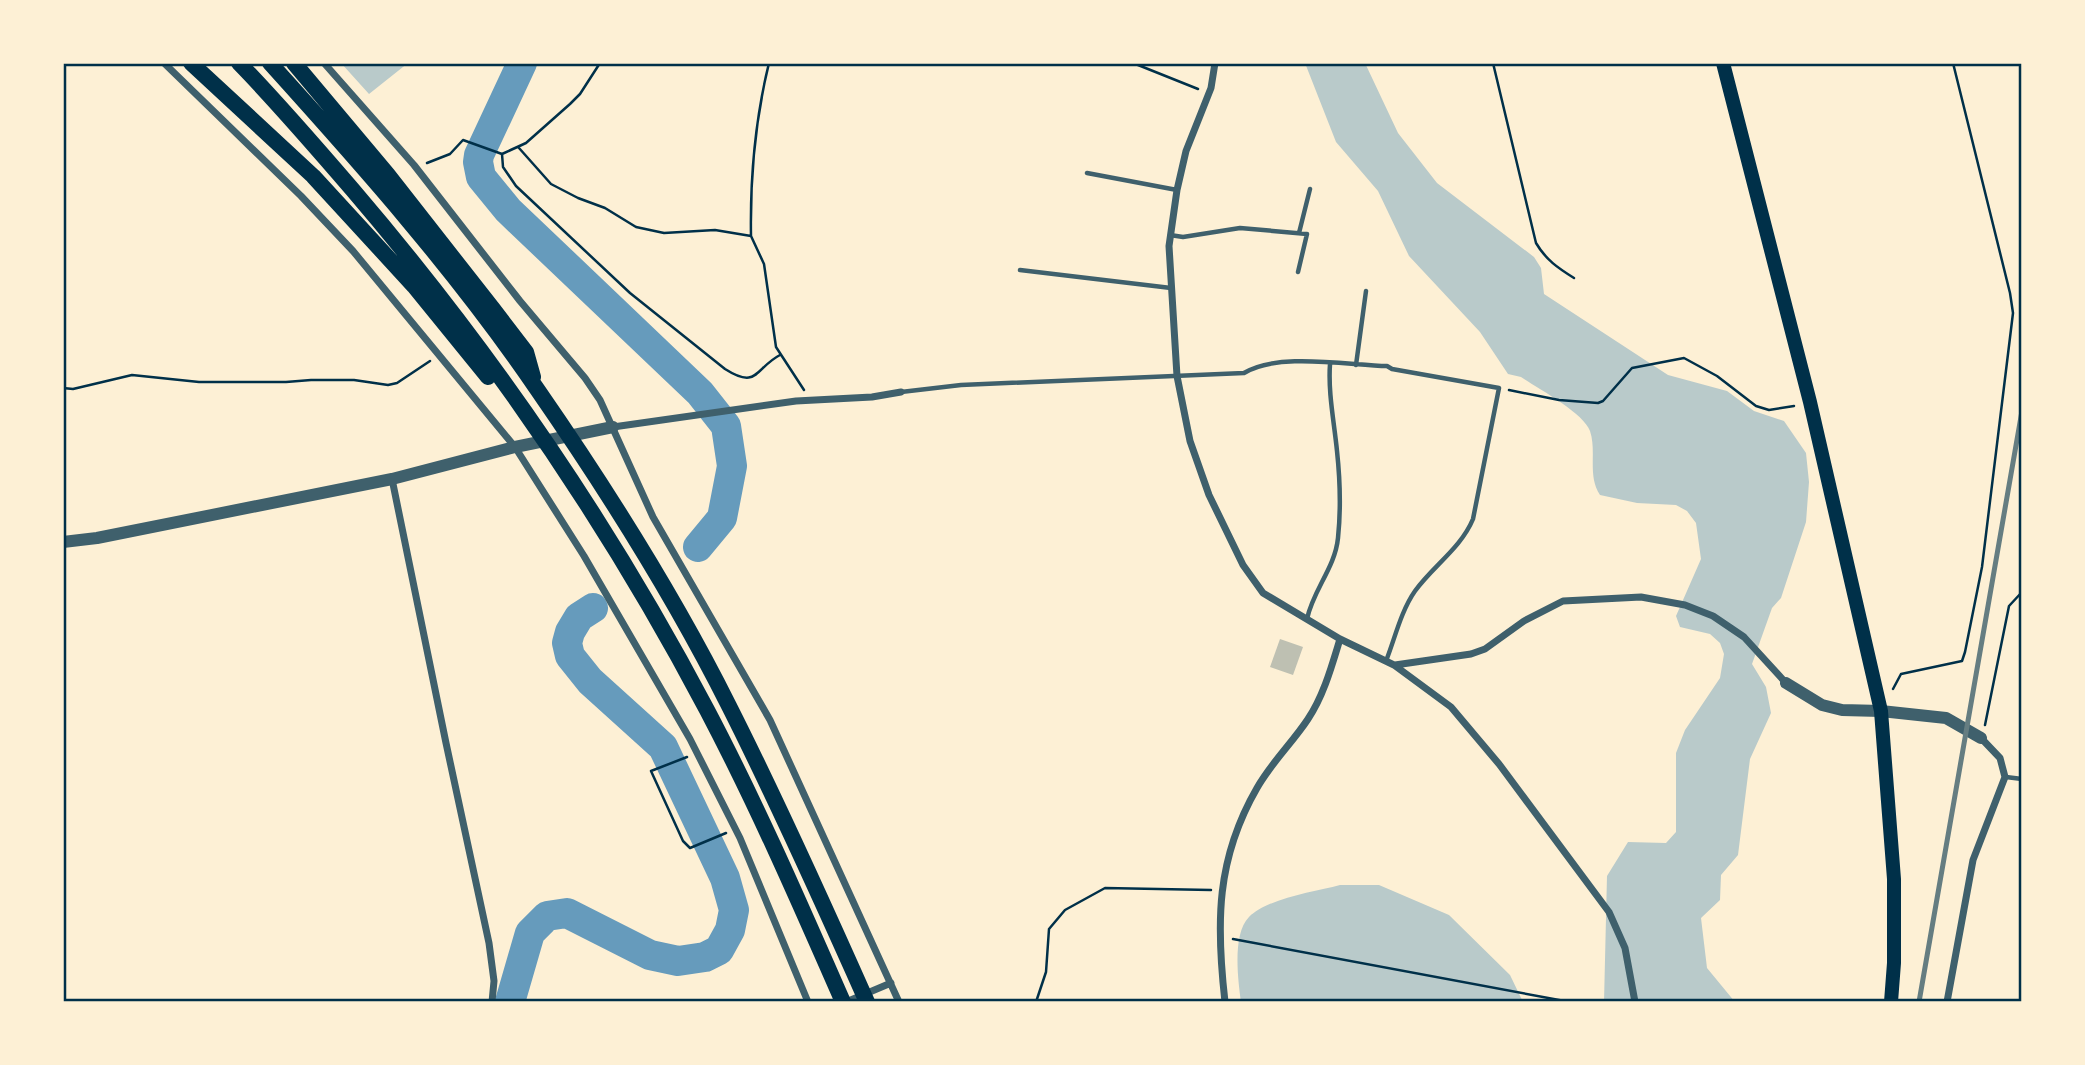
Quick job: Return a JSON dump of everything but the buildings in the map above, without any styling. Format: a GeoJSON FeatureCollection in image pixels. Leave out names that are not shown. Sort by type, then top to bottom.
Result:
{"type":"FeatureCollection","features":[{"type":"Feature","properties":{"kind":"highway"},"geometry":{"type":"LineString","coordinates":[[191,63],[313,176],[414,286],[498,389],[514,397]]}},
{"type":"Feature","properties":{"kind":"highway"},"geometry":{"type":"LineString","coordinates":[[239,63],[377,219],[438,293],[514,397],[602,527],[691,680],[768,836],[845,1002]]}},
{"type":"Feature","properties":{"kind":"highway"},"geometry":{"type":"LineString","coordinates":[[270,63],[407,219],[486,318],[536,387],[627,527],[728,703],[867,1002]]}},
{"type":"Feature","properties":{"kind":"highway"},"geometry":{"type":"LineString","coordinates":[[294,63],[388,175],[526,352],[536,387]]}},
{"type":"Feature","properties":{"kind":"main road"},"geometry":{"type":"LineString","coordinates":[[1723,63],[1811,402],[1881,711],[1894,879],[1891,1002]]}},
{"type":"Feature","properties":{"kind":"street"},"geometry":{"type":"LineString","coordinates":[[164,63],[291,186],[353,251],[519,446],[690,739],[740,838],[808,1002]]}},
{"type":"Feature","properties":{"kind":"street"},"geometry":{"type":"LineString","coordinates":[[324,63],[414,166],[520,301],[585,378],[613,426],[653,517],[770,720],[899,1002]]}},
{"type":"Feature","properties":{"kind":"street"},"geometry":{"type":"LineString","coordinates":[[1215,63],[1208,93],[1186,151],[1170,235],[1177,376],[1190,441],[1209,495],[1243,565],[1263,593],[1340,639],[1390,663],[1451,707],[1499,764],[1609,912],[1625,948],[1635,1002]]}},
{"type":"Feature","properties":{"kind":"street"},"geometry":{"type":"LineString","coordinates":[[63,542],[97,538],[392,480],[519,446],[613,426],[810,400],[872,397],[901,392]]}},
{"type":"Feature","properties":{"kind":"street"},"geometry":{"type":"LineString","coordinates":[[392,480],[489,943],[494,981],[492,1002]]}},
{"type":"Feature","properties":{"kind":"street"},"geometry":{"type":"LineString","coordinates":[[1390,663],[1471,654],[1485,649],[1524,621],[1563,601],[1641,597],[1679,603],[1713,617],[1744,637],[1786,683],[1822,705],[1842,710],[1946,718],[1981,738],[2000,758],[2005,777],[1973,860],[1947,1002]]}},
{"type":"Feature","properties":{"kind":"street"},"geometry":{"type":"LineString","coordinates":[[1225,1002],[1219,937],[1221,885],[1239,824],[1258,787],[1310,717],[1330,671],[1340,639]]}},
{"type":"Feature","properties":{"kind":"street"},"geometry":{"type":"LineString","coordinates":[[845,1002],[891,983]]}},
{"type":"Feature","properties":{"kind":"lane"},"geometry":{"type":"LineString","coordinates":[[1087,173],[1177,190]]}},
{"type":"Feature","properties":{"kind":"lane"},"geometry":{"type":"LineString","coordinates":[[1299,233],[1310,189]]}},
{"type":"Feature","properties":{"kind":"lane"},"geometry":{"type":"LineString","coordinates":[[1170,235],[1183,237],[1240,228],[1307,234],[1298,272]]}},
{"type":"Feature","properties":{"kind":"lane"},"geometry":{"type":"LineString","coordinates":[[1020,270],[1171,288]]}},
{"type":"Feature","properties":{"kind":"lane"},"geometry":{"type":"LineString","coordinates":[[1356,365],[1366,291]]}},
{"type":"Feature","properties":{"kind":"lane"},"geometry":{"type":"LineString","coordinates":[[901,392],[961,385],[1244,373],[1257,365],[1297,360],[1387,366],[1499,388],[1473,519],[1469,529],[1450,553],[1414,592],[1390,663]]}},
{"type":"Feature","properties":{"kind":"lane"},"geometry":{"type":"LineString","coordinates":[[1307,620],[1310,603],[1335,556],[1338,537],[1339,486],[1331,408],[1330,364]]}},
{"type":"Feature","properties":{"kind":"lane"},"geometry":{"type":"LineString","coordinates":[[2005,777],[2022,779]]}},
{"type":"Feature","properties":{"kind":"path"},"geometry":{"type":"LineString","coordinates":[[414,166],[436,161],[450,154],[463,140],[500,154],[519,148],[580,94],[600,63]]}},
{"type":"Feature","properties":{"kind":"path"},"geometry":{"type":"LineString","coordinates":[[769,63],[755,138],[751,236],[764,264],[776,347],[810,400]]}},
{"type":"Feature","properties":{"kind":"path"},"geometry":{"type":"LineString","coordinates":[[1133,63],[1208,93]]}},
{"type":"Feature","properties":{"kind":"path"},"geometry":{"type":"LineString","coordinates":[[1493,63],[1536,243],[1553,265],[1574,278]]}},
{"type":"Feature","properties":{"kind":"path"},"geometry":{"type":"LineString","coordinates":[[1881,711],[1901,674],[1962,661],[1965,652],[1982,567],[2013,313],[1953,63]]}},
{"type":"Feature","properties":{"kind":"path"},"geometry":{"type":"LineString","coordinates":[[468,142],[491,152]]}},
{"type":"Feature","properties":{"kind":"path"},"geometry":{"type":"LineString","coordinates":[[519,148],[551,184],[605,208],[636,226],[664,233],[715,230],[751,236]]}},
{"type":"Feature","properties":{"kind":"path"},"geometry":{"type":"LineString","coordinates":[[500,154],[503,167],[516,186],[629,293],[726,369],[739,378],[748,379],[755,377],[780,355]]}},
{"type":"Feature","properties":{"kind":"path"},"geometry":{"type":"LineString","coordinates":[[63,388],[73,389],[132,375],[199,382],[354,380],[388,385],[397,383],[439,355]]}},
{"type":"Feature","properties":{"kind":"path"},"geometry":{"type":"LineString","coordinates":[[1499,388],[1559,400],[1598,403],[1603,401],[1632,368],[1684,358],[1717,376],[1756,406],[1769,411],[1811,402]]}},
{"type":"Feature","properties":{"kind":"path"},"geometry":{"type":"LineString","coordinates":[[1981,738],[2009,606],[2022,592]]}},
{"type":"Feature","properties":{"kind":"path"},"geometry":{"type":"LineString","coordinates":[[651,772],[683,841],[690,848],[724,834]]}},
{"type":"Feature","properties":{"kind":"path"},"geometry":{"type":"LineString","coordinates":[[1036,1002],[1046,972],[1049,929],[1065,910],[1105,888],[1213,890],[1221,885]]}},
{"type":"Feature","properties":{"kind":"path"},"geometry":{"type":"LineString","coordinates":[[1219,937],[1570,1002]]}},
{"type":"Feature","properties":{"kind":"shaded area"},"geometry":{"type":"Polygon","coordinates":[[[341,63],[408,63],[369,94],[341,63]]]}},
{"type":"Feature","properties":{"kind":"shaded area"},"geometry":{"type":"Polygon","coordinates":[[[1305,63],[1365,63],[1398,133],[1437,183],[1534,257],[1541,268],[1544,294],[1668,375],[1727,391],[1754,411],[1784,421],[1806,453],[1809,482],[1806,522],[1781,598],[1772,608],[1752,664],[1766,687],[1771,713],[1750,759],[1738,855],[1721,875],[1720,900],[1701,918],[1707,968],[1735,1002],[1604,1002],[1607,876],[1628,842],[1666,843],[1676,832],[1676,753],[1685,730],[1720,678],[1724,654],[1720,643],[1710,634],[1680,627],[1676,616],[1701,559],[1696,523],[1687,511],[1676,505],[1637,503],[1600,495],[1594,480],[1592,439],[1586,424],[1548,394],[1521,377],[1508,374],[1480,332],[1409,256],[1378,191],[1336,142],[1305,63]]]}},
{"type":"Feature","properties":{"kind":"shaded area"},"geometry":{"type":"Polygon","coordinates":[[[1340,885],[1379,885],[1449,915],[1510,975],[1523,1002],[1241,1002],[1238,946],[1240,934],[1249,917],[1257,910],[1279,900],[1340,885]]]}},
{"type":"Feature","properties":{"kind":"waterway"},"geometry":{"type":"LineString","coordinates":[[522,63],[479,155],[481,177],[508,210],[700,393],[726,426],[732,466],[722,518],[698,547]]}},
{"type":"Feature","properties":{"kind":"waterway"},"geometry":{"type":"LineString","coordinates":[[510,1002],[530,933],[547,916],[567,913],[650,955],[678,961],[705,957],[719,950],[730,930],[734,910],[725,878],[663,747],[590,681],[570,656],[567,643],[570,632],[579,617],[593,608]]}},
{"type":"Feature","properties":{"kind":"railway"},"geometry":{"type":"LineString","coordinates":[[1919,1002],[2022,411]]}}]}
